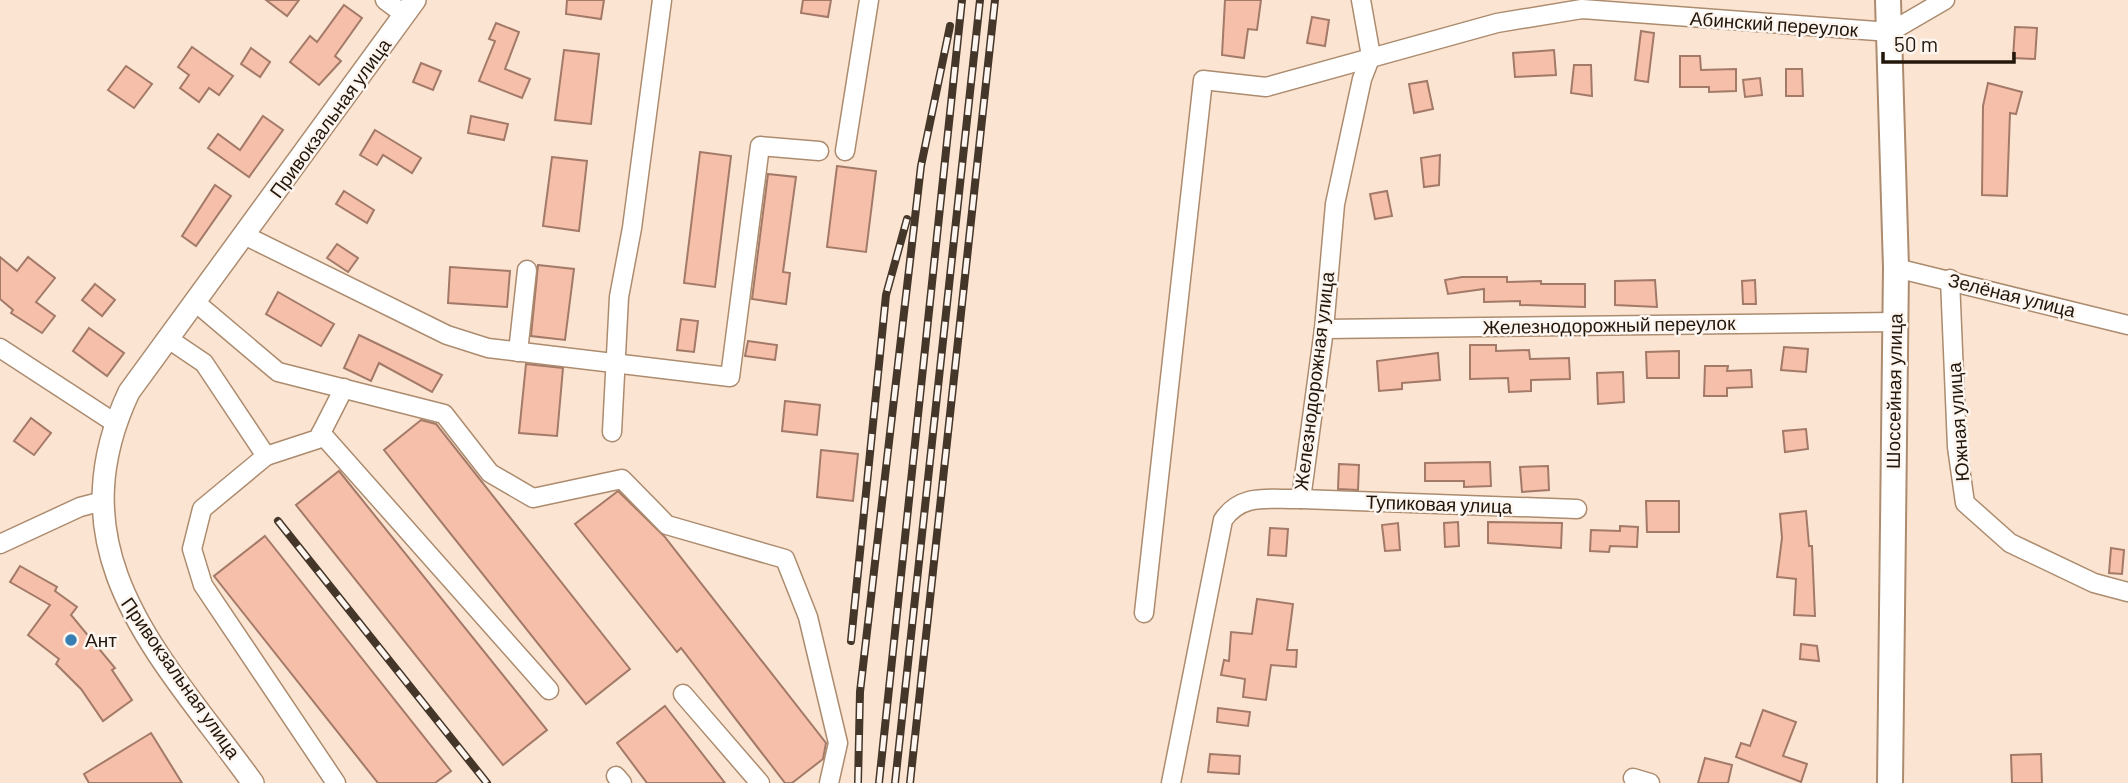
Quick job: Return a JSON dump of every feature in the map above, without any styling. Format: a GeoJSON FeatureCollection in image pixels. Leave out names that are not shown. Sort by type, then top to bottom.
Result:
{"type":"FeatureCollection","features":[{"type":"Feature","properties":{"kind":"highway","name":"Шоссейная улица"},"geometry":{"type":"LineString","coordinates":[[1888,0],[1896,268],[1890,783]]}},
{"type":"Feature","properties":{"kind":"main road","name":"Привокзальная улица"},"geometry":{"type":"LineString","coordinates":[[253,783],[147,636],[121,591],[106,543],[104,465],[115,423],[130,392],[410,8]]}},
{"type":"Feature","properties":{"kind":"street"},"geometry":{"type":"LineString","coordinates":[[385,0],[410,8]]}},
{"type":"Feature","properties":{"kind":"street"},"geometry":{"type":"LineString","coordinates":[[612,432],[619,297],[632,228],[663,0]]}},
{"type":"Feature","properties":{"kind":"street"},"geometry":{"type":"LineString","coordinates":[[845,151],[869,0]]}},
{"type":"Feature","properties":{"kind":"street","name":"Железнодорожная улица"},"geometry":{"type":"LineString","coordinates":[[1171,783],[1223,520],[1231,508],[1243,501],[1301,499],[1324,329],[1335,204],[1362,79],[1371,56],[1361,0]]}},
{"type":"Feature","properties":{"kind":"street"},"geometry":{"type":"LineString","coordinates":[[1890,32],[1945,0]]}},
{"type":"Feature","properties":{"kind":"street","name":"Абинский переулок"},"geometry":{"type":"LineString","coordinates":[[1144,613],[1203,80],[1266,87],[1497,23],[1581,5],[1890,32]]}},
{"type":"Feature","properties":{"kind":"street"},"geometry":{"type":"LineString","coordinates":[[244,235],[447,335],[488,348],[730,377],[760,146],[819,152]]}},
{"type":"Feature","properties":{"kind":"street","name":"Зелёная улица"},"geometry":{"type":"LineString","coordinates":[[1896,268],[1950,279],[2128,325]]}},
{"type":"Feature","properties":{"kind":"street"},"geometry":{"type":"LineString","coordinates":[[518,352],[527,270]]}},
{"type":"Feature","properties":{"kind":"street","name":"Южная улица"},"geometry":{"type":"LineString","coordinates":[[1950,279],[1957,447],[1965,503],[2010,543],[2094,583],[2128,592]]}},
{"type":"Feature","properties":{"kind":"street"},"geometry":{"type":"LineString","coordinates":[[194,301],[278,372],[444,414],[490,473],[533,498],[622,479],[667,525],[785,559],[808,617],[838,743],[829,783]]}},
{"type":"Feature","properties":{"kind":"street","name":"Железнодорожный переулок"},"geometry":{"type":"LineString","coordinates":[[1324,329],[1895,322]]}},
{"type":"Feature","properties":{"kind":"street"},"geometry":{"type":"LineString","coordinates":[[167,338],[204,363],[266,456]]}},
{"type":"Feature","properties":{"kind":"street"},"geometry":{"type":"LineString","coordinates":[[0,348],[115,423]]}},
{"type":"Feature","properties":{"kind":"street"},"geometry":{"type":"LineString","coordinates":[[336,783],[203,585],[192,549],[202,509],[266,456],[318,439],[344,388]]}},
{"type":"Feature","properties":{"kind":"street"},"geometry":{"type":"LineString","coordinates":[[321,433],[549,690]]}},
{"type":"Feature","properties":{"kind":"street","name":"Тупиковая улица"},"geometry":{"type":"LineString","coordinates":[[1301,499],[1577,509]]}},
{"type":"Feature","properties":{"kind":"street"},"geometry":{"type":"LineString","coordinates":[[0,544],[80,507],[103,501]]}},
{"type":"Feature","properties":{"kind":"street"},"geometry":{"type":"LineString","coordinates":[[683,694],[760,783]]}},
{"type":"Feature","properties":{"kind":"street"},"geometry":{"type":"LineString","coordinates":[[1633,778],[1650,783]]}},
{"type":"Feature","properties":{"kind":"building"},"geometry":{"type":"Polygon","coordinates":[[[266,0],[299,0],[287,16],[266,0]]]}},
{"type":"Feature","properties":{"kind":"building"},"geometry":{"type":"Polygon","coordinates":[[[567,0],[604,0],[601,19],[566,14],[567,0]]]}},
{"type":"Feature","properties":{"kind":"building"},"geometry":{"type":"Polygon","coordinates":[[[803,0],[831,0],[828,17],[801,13],[803,0]]]}},
{"type":"Feature","properties":{"kind":"building"},"geometry":{"type":"Polygon","coordinates":[[[1225,0],[1261,0],[1257,30],[1248,29],[1244,58],[1222,55],[1225,0]]]}},
{"type":"Feature","properties":{"kind":"building"},"geometry":{"type":"Polygon","coordinates":[[[344,5],[362,18],[335,56],[341,61],[319,85],[290,62],[310,36],[317,42],[344,5]]]}},
{"type":"Feature","properties":{"kind":"building"},"geometry":{"type":"Polygon","coordinates":[[[1312,17],[1329,20],[1325,46],[1307,43],[1312,17]]]}},
{"type":"Feature","properties":{"kind":"building"},"geometry":{"type":"Polygon","coordinates":[[[496,23],[519,32],[505,69],[530,79],[522,98],[479,81],[495,41],[489,39],[496,23]]]}},
{"type":"Feature","properties":{"kind":"building"},"geometry":{"type":"Polygon","coordinates":[[[2015,27],[2037,28],[2035,59],[2013,58],[2015,27]]]}},
{"type":"Feature","properties":{"kind":"building"},"geometry":{"type":"Polygon","coordinates":[[[1641,31],[1654,33],[1648,82],[1635,80],[1641,31]]]}},
{"type":"Feature","properties":{"kind":"building"},"geometry":{"type":"Polygon","coordinates":[[[192,47],[233,76],[219,95],[209,88],[199,102],[180,88],[189,75],[178,67],[192,47]]]}},
{"type":"Feature","properties":{"kind":"building"},"geometry":{"type":"Polygon","coordinates":[[[251,48],[270,62],[260,77],[241,64],[251,48]]]}},
{"type":"Feature","properties":{"kind":"building"},"geometry":{"type":"Polygon","coordinates":[[[564,50],[599,54],[591,124],[555,120],[564,50]]]}},
{"type":"Feature","properties":{"kind":"building"},"geometry":{"type":"Polygon","coordinates":[[[1554,50],[1556,75],[1515,77],[1513,53],[1554,50]]]}},
{"type":"Feature","properties":{"kind":"building"},"geometry":{"type":"Polygon","coordinates":[[[1680,56],[1700,56],[1701,70],[1736,69],[1736,91],[1709,92],[1709,87],[1680,87],[1680,56]]]}},
{"type":"Feature","properties":{"kind":"building"},"geometry":{"type":"Polygon","coordinates":[[[421,63],[441,71],[433,90],[413,82],[421,63]]]}},
{"type":"Feature","properties":{"kind":"building"},"geometry":{"type":"Polygon","coordinates":[[[1574,65],[1591,65],[1592,96],[1571,93],[1574,65]]]}},
{"type":"Feature","properties":{"kind":"building"},"geometry":{"type":"Polygon","coordinates":[[[126,66],[152,84],[134,108],[108,90],[126,66]]]}},
{"type":"Feature","properties":{"kind":"building"},"geometry":{"type":"Polygon","coordinates":[[[1786,69],[1802,69],[1803,96],[1786,96],[1786,69]]]}},
{"type":"Feature","properties":{"kind":"building"},"geometry":{"type":"Polygon","coordinates":[[[1760,78],[1762,95],[1745,97],[1743,80],[1760,78]]]}},
{"type":"Feature","properties":{"kind":"building"},"geometry":{"type":"Polygon","coordinates":[[[1427,81],[1433,109],[1414,113],[1409,84],[1427,81]]]}},
{"type":"Feature","properties":{"kind":"building"},"geometry":{"type":"Polygon","coordinates":[[[1988,83],[2022,92],[2016,114],[2010,113],[2007,196],[1982,195],[1983,106],[1988,83]]]}},
{"type":"Feature","properties":{"kind":"building"},"geometry":{"type":"Polygon","coordinates":[[[263,116],[283,130],[249,177],[208,148],[218,134],[240,150],[263,116]]]}},
{"type":"Feature","properties":{"kind":"building"},"geometry":{"type":"Polygon","coordinates":[[[471,116],[508,124],[504,140],[468,133],[471,116]]]}},
{"type":"Feature","properties":{"kind":"building"},"geometry":{"type":"Polygon","coordinates":[[[375,130],[421,158],[412,173],[383,155],[377,165],[360,155],[375,130]]]}},
{"type":"Feature","properties":{"kind":"building"},"geometry":{"type":"Polygon","coordinates":[[[700,152],[731,156],[715,287],[684,283],[700,152]]]}},
{"type":"Feature","properties":{"kind":"building"},"geometry":{"type":"Polygon","coordinates":[[[1440,155],[1439,185],[1424,187],[1421,158],[1440,155]]]}},
{"type":"Feature","properties":{"kind":"building"},"geometry":{"type":"Polygon","coordinates":[[[552,157],[587,161],[579,231],[543,226],[552,157]]]}},
{"type":"Feature","properties":{"kind":"building"},"geometry":{"type":"Polygon","coordinates":[[[837,166],[876,171],[866,252],[827,247],[837,166]]]}},
{"type":"Feature","properties":{"kind":"building"},"geometry":{"type":"Polygon","coordinates":[[[768,174],[796,177],[783,272],[790,273],[786,304],[752,299],[768,174]]]}},
{"type":"Feature","properties":{"kind":"building"},"geometry":{"type":"Polygon","coordinates":[[[215,185],[231,196],[196,246],[182,236],[215,185]]]}},
{"type":"Feature","properties":{"kind":"building"},"geometry":{"type":"Polygon","coordinates":[[[344,191],[374,210],[367,223],[336,204],[344,191]]]}},
{"type":"Feature","properties":{"kind":"building"},"geometry":{"type":"Polygon","coordinates":[[[1387,191],[1392,216],[1375,219],[1370,194],[1387,191]]]}},
{"type":"Feature","properties":{"kind":"building"},"geometry":{"type":"Polygon","coordinates":[[[337,244],[358,258],[348,272],[327,258],[337,244]]]}},
{"type":"Feature","properties":{"kind":"building"},"geometry":{"type":"Polygon","coordinates":[[[0,257],[17,271],[28,257],[55,278],[36,302],[55,316],[42,333],[11,313],[13,310],[0,299],[0,257]]]}},
{"type":"Feature","properties":{"kind":"building"},"geometry":{"type":"Polygon","coordinates":[[[538,265],[574,269],[565,340],[531,336],[538,265]]]}},
{"type":"Feature","properties":{"kind":"building"},"geometry":{"type":"Polygon","coordinates":[[[450,267],[510,271],[507,307],[448,303],[450,267]]]}},
{"type":"Feature","properties":{"kind":"building"},"geometry":{"type":"Polygon","coordinates":[[[1462,277],[1507,277],[1507,282],[1585,284],[1585,307],[1520,305],[1520,301],[1484,302],[1484,289],[1448,294],[1445,280],[1462,277]]]}},
{"type":"Feature","properties":{"kind":"building"},"geometry":{"type":"Polygon","coordinates":[[[1655,280],[1657,307],[1615,305],[1615,281],[1655,280]]]}},
{"type":"Feature","properties":{"kind":"building"},"geometry":{"type":"Polygon","coordinates":[[[1755,280],[1756,304],[1743,304],[1742,281],[1755,280]]]}},
{"type":"Feature","properties":{"kind":"building"},"geometry":{"type":"Polygon","coordinates":[[[95,284],[115,300],[102,316],[82,300],[95,284]]]}},
{"type":"Feature","properties":{"kind":"building"},"geometry":{"type":"Polygon","coordinates":[[[278,292],[334,324],[321,346],[266,314],[278,292]]]}},
{"type":"Feature","properties":{"kind":"building"},"geometry":{"type":"Polygon","coordinates":[[[681,319],[698,321],[694,352],[677,350],[681,319]]]}},
{"type":"Feature","properties":{"kind":"building"},"geometry":{"type":"Polygon","coordinates":[[[89,328],[124,353],[107,376],[73,351],[89,328]]]}},
{"type":"Feature","properties":{"kind":"building"},"geometry":{"type":"Polygon","coordinates":[[[359,335],[442,375],[432,392],[379,363],[371,381],[344,368],[359,335]]]}},
{"type":"Feature","properties":{"kind":"building"},"geometry":{"type":"Polygon","coordinates":[[[748,341],[777,345],[775,360],[745,356],[748,341]]]}},
{"type":"Feature","properties":{"kind":"building"},"geometry":{"type":"Polygon","coordinates":[[[1470,345],[1496,345],[1496,351],[1529,350],[1530,359],[1569,358],[1570,379],[1531,380],[1531,391],[1509,392],[1508,378],[1470,379],[1470,345]]]}},
{"type":"Feature","properties":{"kind":"building"},"geometry":{"type":"Polygon","coordinates":[[[1784,347],[1808,349],[1806,372],[1781,370],[1784,347]]]}},
{"type":"Feature","properties":{"kind":"building"},"geometry":{"type":"Polygon","coordinates":[[[1679,351],[1679,378],[1647,378],[1646,352],[1679,351]]]}},
{"type":"Feature","properties":{"kind":"building"},"geometry":{"type":"Polygon","coordinates":[[[1438,353],[1440,380],[1402,383],[1402,389],[1379,391],[1377,361],[1438,353]]]}},
{"type":"Feature","properties":{"kind":"building"},"geometry":{"type":"Polygon","coordinates":[[[526,364],[563,368],[557,436],[519,433],[526,364]]]}},
{"type":"Feature","properties":{"kind":"building"},"geometry":{"type":"Polygon","coordinates":[[[1705,366],[1728,366],[1727,371],[1751,370],[1752,387],[1727,388],[1727,396],[1704,396],[1705,366]]]}},
{"type":"Feature","properties":{"kind":"building"},"geometry":{"type":"Polygon","coordinates":[[[1623,372],[1624,402],[1598,404],[1597,373],[1623,372]]]}},
{"type":"Feature","properties":{"kind":"building"},"geometry":{"type":"Polygon","coordinates":[[[785,401],[820,405],[817,435],[782,431],[785,401]]]}},
{"type":"Feature","properties":{"kind":"building"},"geometry":{"type":"Polygon","coordinates":[[[31,418],[51,433],[34,455],[14,441],[31,418]]]}},
{"type":"Feature","properties":{"kind":"building"},"geometry":{"type":"Polygon","coordinates":[[[421,420],[436,424],[630,669],[586,704],[384,450],[421,420]]]}},
{"type":"Feature","properties":{"kind":"building"},"geometry":{"type":"Polygon","coordinates":[[[1806,429],[1808,449],[1785,452],[1783,431],[1806,429]]]}},
{"type":"Feature","properties":{"kind":"building"},"geometry":{"type":"Polygon","coordinates":[[[821,450],[858,454],[853,501],[817,497],[821,450]]]}},
{"type":"Feature","properties":{"kind":"building"},"geometry":{"type":"Polygon","coordinates":[[[1490,462],[1491,486],[1464,487],[1464,481],[1425,481],[1425,463],[1490,462]]]}},
{"type":"Feature","properties":{"kind":"building"},"geometry":{"type":"Polygon","coordinates":[[[1339,464],[1359,465],[1358,490],[1338,489],[1339,464]]]}},
{"type":"Feature","properties":{"kind":"building"},"geometry":{"type":"Polygon","coordinates":[[[1548,466],[1549,490],[1522,492],[1520,467],[1548,466]]]}},
{"type":"Feature","properties":{"kind":"building"},"geometry":{"type":"Polygon","coordinates":[[[339,471],[547,730],[503,765],[296,505],[339,471]]]}},
{"type":"Feature","properties":{"kind":"building"},"geometry":{"type":"Polygon","coordinates":[[[618,491],[664,536],[826,743],[823,759],[792,783],[785,783],[681,648],[677,652],[575,524],[618,491]]]}},
{"type":"Feature","properties":{"kind":"building"},"geometry":{"type":"Polygon","coordinates":[[[1646,501],[1679,501],[1679,532],[1647,532],[1646,501]]]}},
{"type":"Feature","properties":{"kind":"building"},"geometry":{"type":"Polygon","coordinates":[[[1806,511],[1809,546],[1812,546],[1815,616],[1794,615],[1796,579],[1777,577],[1782,538],[1780,514],[1806,511]]]}},
{"type":"Feature","properties":{"kind":"building"},"geometry":{"type":"Polygon","coordinates":[[[1458,522],[1459,546],[1445,547],[1444,523],[1458,522]]]}},
{"type":"Feature","properties":{"kind":"building"},"geometry":{"type":"Polygon","coordinates":[[[1488,522],[1562,523],[1561,548],[1488,543],[1488,522]]]}},
{"type":"Feature","properties":{"kind":"building"},"geometry":{"type":"Polygon","coordinates":[[[1398,523],[1400,550],[1385,551],[1382,525],[1398,523]]]}},
{"type":"Feature","properties":{"kind":"building"},"geometry":{"type":"Polygon","coordinates":[[[1620,526],[1638,527],[1637,547],[1610,546],[1609,552],[1590,551],[1591,530],[1620,531],[1620,526]]]}},
{"type":"Feature","properties":{"kind":"building"},"geometry":{"type":"Polygon","coordinates":[[[1270,528],[1288,529],[1286,556],[1268,555],[1270,528]]]}},
{"type":"Feature","properties":{"kind":"building"},"geometry":{"type":"Polygon","coordinates":[[[265,536],[451,771],[435,783],[378,783],[214,576],[265,536]]]}},
{"type":"Feature","properties":{"kind":"building"},"geometry":{"type":"Polygon","coordinates":[[[2111,548],[2124,550],[2122,574],[2109,573],[2111,548]]]}},
{"type":"Feature","properties":{"kind":"building"},"geometry":{"type":"Polygon","coordinates":[[[20,566],[57,587],[55,591],[77,607],[71,615],[115,668],[112,670],[132,700],[103,721],[81,689],[56,664],[59,659],[28,635],[50,605],[10,582],[20,566]]]}},
{"type":"Feature","properties":{"kind":"building"},"geometry":{"type":"Polygon","coordinates":[[[1257,599],[1293,604],[1287,650],[1297,650],[1296,667],[1271,665],[1266,700],[1243,697],[1245,679],[1221,675],[1224,660],[1229,661],[1231,632],[1252,634],[1257,599]]]}},
{"type":"Feature","properties":{"kind":"building"},"geometry":{"type":"Polygon","coordinates":[[[1801,644],[1817,646],[1819,661],[1800,659],[1801,644]]]}},
{"type":"Feature","properties":{"kind":"building"},"geometry":{"type":"Polygon","coordinates":[[[665,706],[725,783],[647,783],[617,743],[665,706]]]}},
{"type":"Feature","properties":{"kind":"building"},"geometry":{"type":"Polygon","coordinates":[[[1218,708],[1250,712],[1248,726],[1217,722],[1218,708]]]}},
{"type":"Feature","properties":{"kind":"building"},"geometry":{"type":"Polygon","coordinates":[[[1763,710],[1796,722],[1783,756],[1807,764],[1801,782],[1736,757],[1741,743],[1750,746],[1763,710]]]}},
{"type":"Feature","properties":{"kind":"building"},"geometry":{"type":"Polygon","coordinates":[[[151,733],[182,783],[89,783],[84,774],[151,733]]]}},
{"type":"Feature","properties":{"kind":"building"},"geometry":{"type":"Polygon","coordinates":[[[1210,754],[1240,756],[1239,774],[1208,772],[1210,754]]]}},
{"type":"Feature","properties":{"kind":"building"},"geometry":{"type":"Polygon","coordinates":[[[2041,754],[2042,783],[2012,783],[2011,755],[2041,754]]]}},
{"type":"Feature","properties":{"kind":"building"},"geometry":{"type":"Polygon","coordinates":[[[1705,758],[1732,765],[1728,783],[1698,783],[1705,758]]]}},
{"type":"Feature","properties":{"kind":"railway"},"geometry":{"type":"LineString","coordinates":[[879,783],[962,0]]}},
{"type":"Feature","properties":{"kind":"railway"},"geometry":{"type":"LineString","coordinates":[[895,783],[980,0]]}},
{"type":"Feature","properties":{"kind":"railway"},"geometry":{"type":"LineString","coordinates":[[910,783],[995,0]]}},
{"type":"Feature","properties":{"kind":"railway"},"geometry":{"type":"LineString","coordinates":[[858,783],[860,692],[921,166],[950,26]]}},
{"type":"Feature","properties":{"kind":"railway"},"geometry":{"type":"LineString","coordinates":[[851,641],[886,295],[907,219]]}},
{"type":"Feature","properties":{"kind":"railway"},"geometry":{"type":"LineString","coordinates":[[278,521],[487,783]]}},
{"type":"Feature","properties":{"kind":"place","name":"Ант"},"geometry":{"type":"Point","coordinates":[71,640]}}]}
